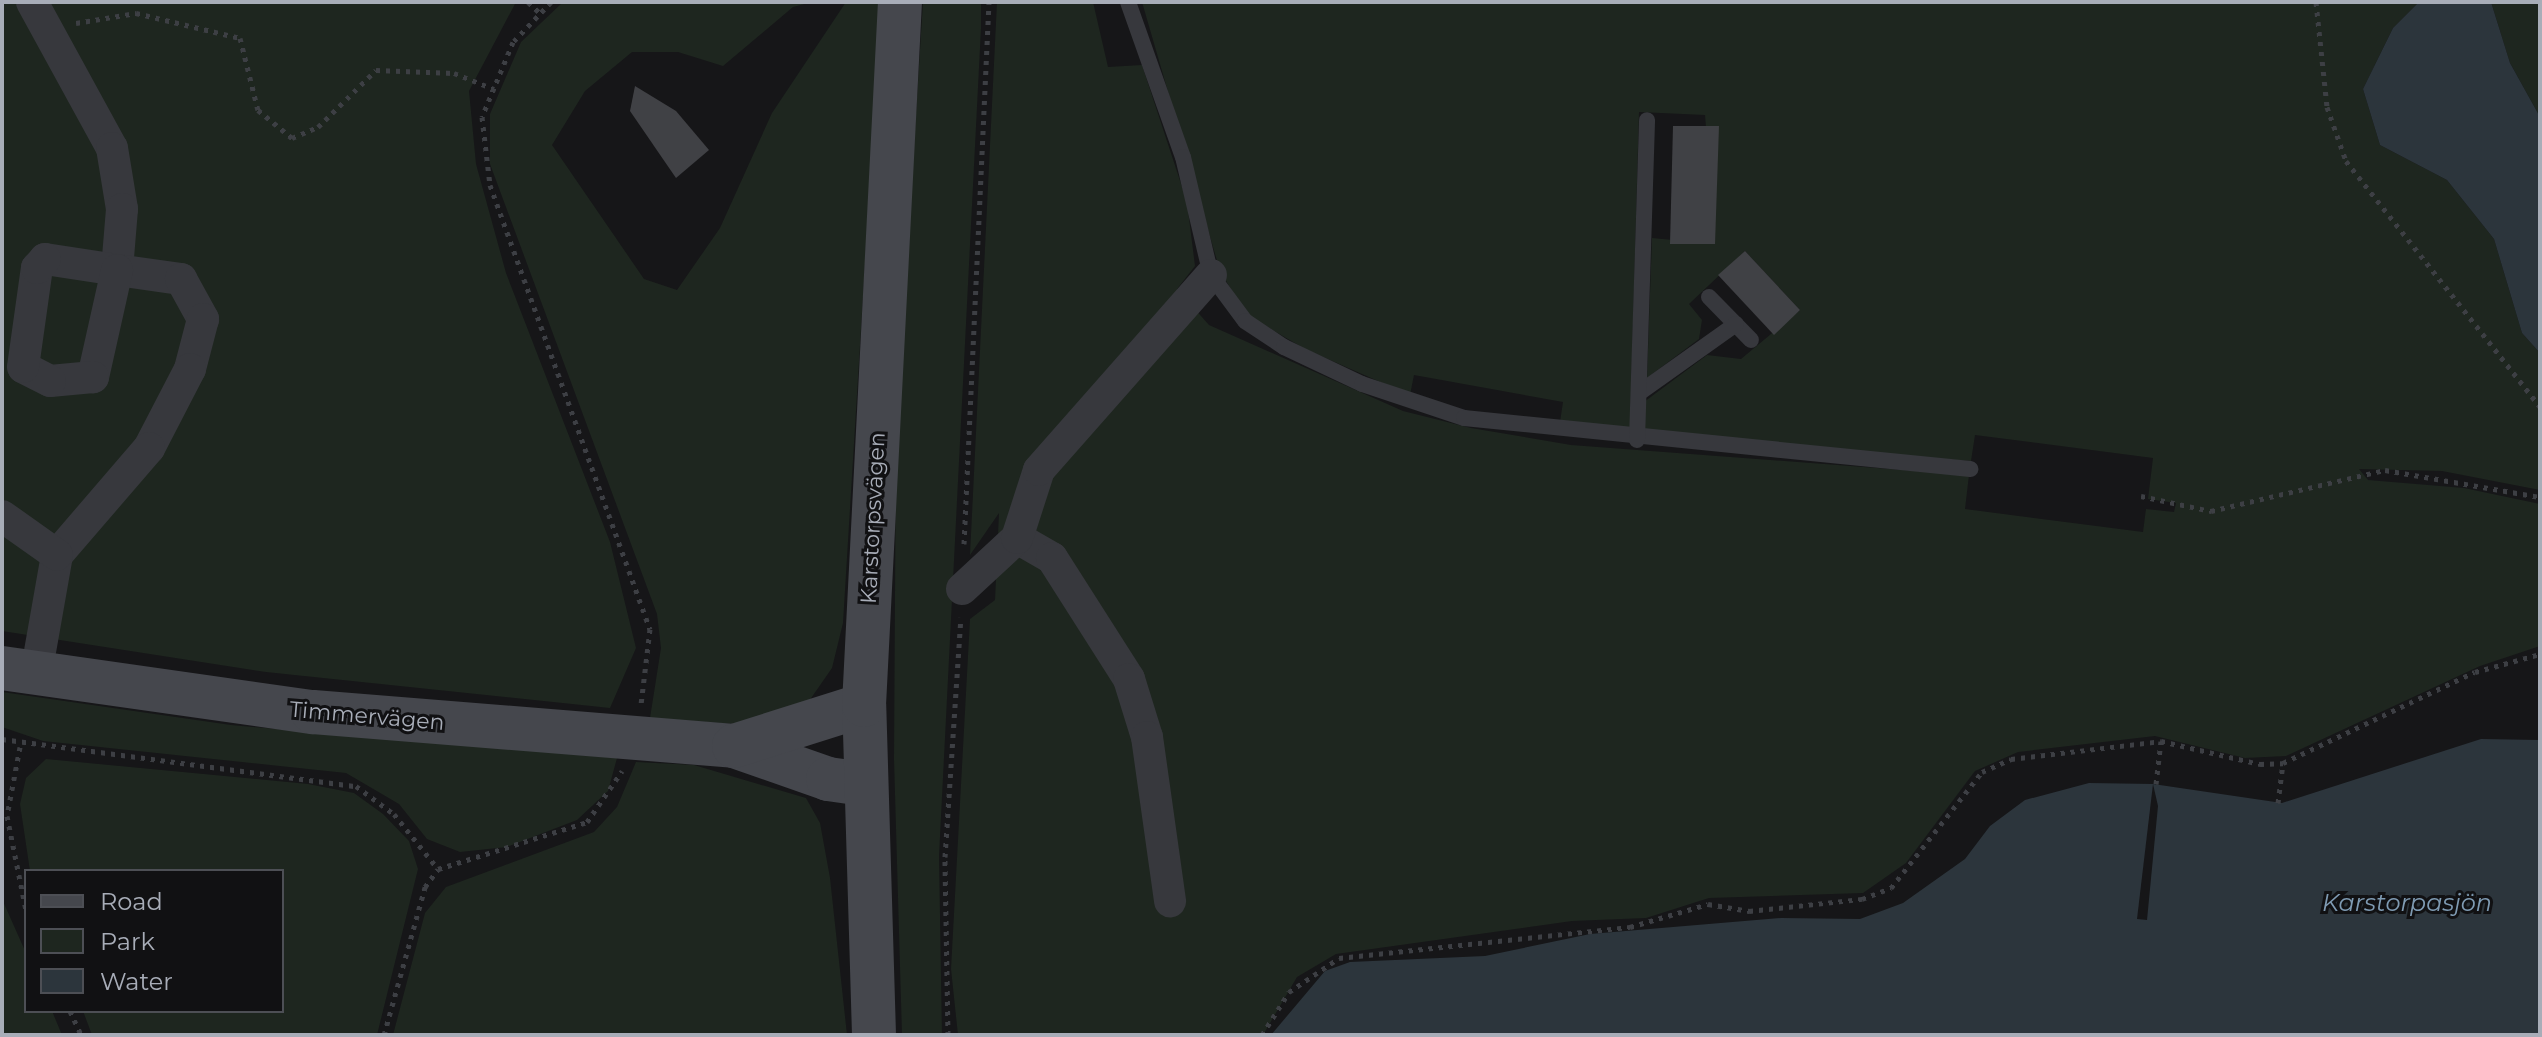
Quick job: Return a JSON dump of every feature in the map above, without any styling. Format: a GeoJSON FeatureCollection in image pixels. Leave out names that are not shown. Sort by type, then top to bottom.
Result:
{"type":"FeatureCollection","features":[{"type":"Feature","properties":{"kind":"main road","name":"Karstorpsvägen"},"geometry":{"type":"LineString","coordinates":[[874,1035],[864,705],[900,2]]}},
{"type":"Feature","properties":{"kind":"main road","name":"Timmervägen"},"geometry":{"type":"LineString","coordinates":[[19,671],[313,712],[734,746],[828,779],[865,784]]}},
{"type":"Feature","properties":{"kind":"main road","name":"Timmervägen"},"geometry":{"type":"LineString","coordinates":[[734,746],[864,705]]}},
{"type":"Feature","properties":{"kind":"street"},"geometry":{"type":"LineString","coordinates":[[19,671],[57,555],[149,448],[201,333],[200,303],[181,279],[117,270],[122,209],[112,148],[32,2]]}},
{"type":"Feature","properties":{"kind":"street"},"geometry":{"type":"LineString","coordinates":[[962,589],[1017,538],[1039,470],[1211,275]]}},
{"type":"Feature","properties":{"kind":"street"},"geometry":{"type":"LineString","coordinates":[[2,516],[57,555]]}},
{"type":"Feature","properties":{"kind":"street"},"geometry":{"type":"LineString","coordinates":[[1017,538],[1052,558],[1129,679],[1147,737],[1170,901]]}},
{"type":"Feature","properties":{"kind":"lane"},"geometry":{"type":"LineString","coordinates":[[1128,2],[1183,157],[1211,275],[1245,321],[1362,384],[1464,418],[1637,440],[1970,469]]}},
{"type":"Feature","properties":{"kind":"lane"},"geometry":{"type":"LineString","coordinates":[[1637,440],[1647,120]]}},
{"type":"Feature","properties":{"kind":"lane"},"geometry":{"type":"LineString","coordinates":[[1709,297],[1751,340]]}},
{"type":"Feature","properties":{"kind":"lane"},"geometry":{"type":"LineString","coordinates":[[1639,393],[1736,324]]}},
{"type":"Feature","properties":{"kind":"path"},"geometry":{"type":"LineString","coordinates":[[528,2],[540,13]]}},
{"type":"Feature","properties":{"kind":"path"},"geometry":{"type":"LineString","coordinates":[[551,2],[513,42],[482,117],[490,185],[650,629],[639,708]]}},
{"type":"Feature","properties":{"kind":"path"},"geometry":{"type":"LineString","coordinates":[[948,1035],[945,857],[962,589],[989,2]]}},
{"type":"Feature","properties":{"kind":"path"},"geometry":{"type":"LineString","coordinates":[[2316,2],[2327,107],[2346,161],[2540,407]]}},
{"type":"Feature","properties":{"kind":"path"},"geometry":{"type":"LineString","coordinates":[[51,38],[84,21],[136,13],[240,38],[258,110],[292,138],[318,127],[376,70],[454,73],[494,89]]}},
{"type":"Feature","properties":{"kind":"path"},"geometry":{"type":"LineString","coordinates":[[2141,496],[2211,511],[2385,470],[2540,497]]}},
{"type":"Feature","properties":{"kind":"path"},"geometry":{"type":"LineString","coordinates":[[1262,1035],[1289,992],[1313,972],[1368,950],[1464,948],[1574,927],[1630,927],[1708,904],[1749,911],[1862,899],[1891,888],[1913,867],[1982,772],[2044,753],[2161,741],[2260,764],[2283,763],[2475,672],[2540,654]]}},
{"type":"Feature","properties":{"kind":"path"},"geometry":{"type":"LineString","coordinates":[[2,739],[20,747],[356,786],[394,814],[438,869]]}},
{"type":"Feature","properties":{"kind":"path"},"geometry":{"type":"LineString","coordinates":[[2156,784],[2161,741]]}},
{"type":"Feature","properties":{"kind":"path"},"geometry":{"type":"LineString","coordinates":[[20,747],[7,816],[24,900]]}},
{"type":"Feature","properties":{"kind":"path"},"geometry":{"type":"LineString","coordinates":[[2278,803],[2283,763]]}},
{"type":"Feature","properties":{"kind":"path"},"geometry":{"type":"LineString","coordinates":[[384,1035],[421,900],[438,869],[587,822],[623,768]]}},
{"type":"Feature","properties":{"kind":"path"},"geometry":{"type":"LineString","coordinates":[[71,1013],[81,1035]]}},
{"type":"Feature","properties":{"kind":"green space"},"geometry":{"type":"Polygon","coordinates":[[[2,2],[516,2],[469,91],[476,164],[506,273],[610,542],[636,648],[610,708],[266,672],[2,631],[2,2]]]}},
{"type":"Feature","properties":{"kind":"green space"},"geometry":{"type":"Polygon","coordinates":[[[563,2],[812,2],[793,7],[723,66],[678,52],[632,52],[585,91],[552,145],[644,279],[677,290],[720,228],[772,113],[846,2],[881,2],[843,623],[832,668],[807,704],[734,724],[650,718],[661,648],[657,614],[490,164],[490,114],[521,42],[563,2]]]}},
{"type":"Feature","properties":{"kind":"green space"},"geometry":{"type":"Polygon","coordinates":[[[923,2],[981,2],[981,28],[939,856],[942,1035],[902,1035],[894,759],[896,433],[923,2]]]}},
{"type":"Feature","properties":{"kind":"green space"},"geometry":{"type":"Polygon","coordinates":[[[997,2],[1093,2],[1108,67],[1142,65],[1187,202],[1195,266],[1177,289],[1209,325],[1403,411],[1471,428],[1571,445],[1969,475],[1965,509],[2143,532],[2146,509],[2174,512],[2176,503],[2148,499],[2153,458],[1975,435],[1971,461],[1642,437],[1644,402],[1707,355],[1741,359],[1800,310],[1745,251],[1689,304],[1702,320],[1699,339],[1647,378],[1652,238],[1715,244],[1705,115],[1639,112],[1630,428],[1560,422],[1563,402],[1414,375],[1410,395],[1305,349],[1247,315],[1220,271],[1142,2],[2419,2],[2393,28],[2363,89],[2380,145],[2447,180],[2494,239],[2522,333],[2540,353],[2540,490],[2442,471],[2359,469],[2368,480],[2464,488],[2540,504],[2540,646],[2480,666],[2286,756],[2245,758],[2155,736],[2018,752],[1975,771],[1906,863],[1863,893],[1709,898],[1646,918],[1572,921],[1336,954],[1297,977],[1263,1035],[958,1035],[951,969],[970,619],[995,600],[999,513],[970,555],[997,2]]]}},
{"type":"Feature","properties":{"kind":"green space"},"geometry":{"type":"Polygon","coordinates":[[[2491,2],[2540,2],[2540,117],[2510,63],[2491,2]]]}},
{"type":"Feature","properties":{"kind":"green space"},"geometry":{"type":"Polygon","coordinates":[[[2,692],[231,725],[617,758],[608,791],[577,820],[507,847],[460,852],[427,839],[399,804],[346,773],[43,741],[2,727],[2,692]]]}},
{"type":"Feature","properties":{"kind":"green space"},"geometry":{"type":"Polygon","coordinates":[[[46,759],[308,784],[354,793],[383,814],[409,841],[418,869],[377,1035],[92,1035],[84,1013],[284,1013],[284,869],[30,869],[20,804],[26,778],[46,759]]]}},
{"type":"Feature","properties":{"kind":"green space"},"geometry":{"type":"Polygon","coordinates":[[[636,762],[694,765],[806,798],[820,823],[830,878],[847,1035],[393,1035],[425,913],[446,887],[594,832],[617,807],[636,762]]]}},
{"type":"Feature","properties":{"kind":"green space"},"geometry":{"type":"Polygon","coordinates":[[[2,899],[24,948],[24,1013],[53,1013],[62,1035],[2,1035],[2,899]]]}},
{"type":"Feature","properties":{"kind":"water"},"geometry":{"type":"Polygon","coordinates":[[[2419,2],[2491,2],[2510,63],[2540,117],[2540,353],[2522,333],[2494,239],[2447,180],[2380,145],[2363,89],[2393,28],[2419,2]]]}},
{"type":"Feature","properties":{"kind":"water","name":"Karstorpasjön"},"geometry":{"type":"Polygon","coordinates":[[[2481,739],[2540,740],[2540,1035],[1271,1035],[1325,971],[1350,962],[1485,956],[1590,934],[1781,918],[1860,919],[1903,903],[1965,859],[1990,826],[2025,800],[2089,783],[2153,784],[2282,803],[2481,739]]]}},
{"type":"Feature","properties":{"kind":"pier"},"geometry":{"type":"Polygon","coordinates":[[[2153,784],[2158,806],[2147,920],[2137,919],[2153,784]]]}},
{"type":"Feature","properties":{"kind":"building"},"geometry":{"type":"Polygon","coordinates":[[[635,86],[676,111],[709,150],[676,178],[630,111],[635,86]]]}},
{"type":"Feature","properties":{"kind":"building"},"geometry":{"type":"Polygon","coordinates":[[[1673,126],[1719,126],[1715,244],[1670,244],[1673,126]]]}},
{"type":"Feature","properties":{"kind":"building"},"geometry":{"type":"Polygon","coordinates":[[[1745,251],[1800,310],[1774,335],[1718,275],[1745,251]]]}}]}
